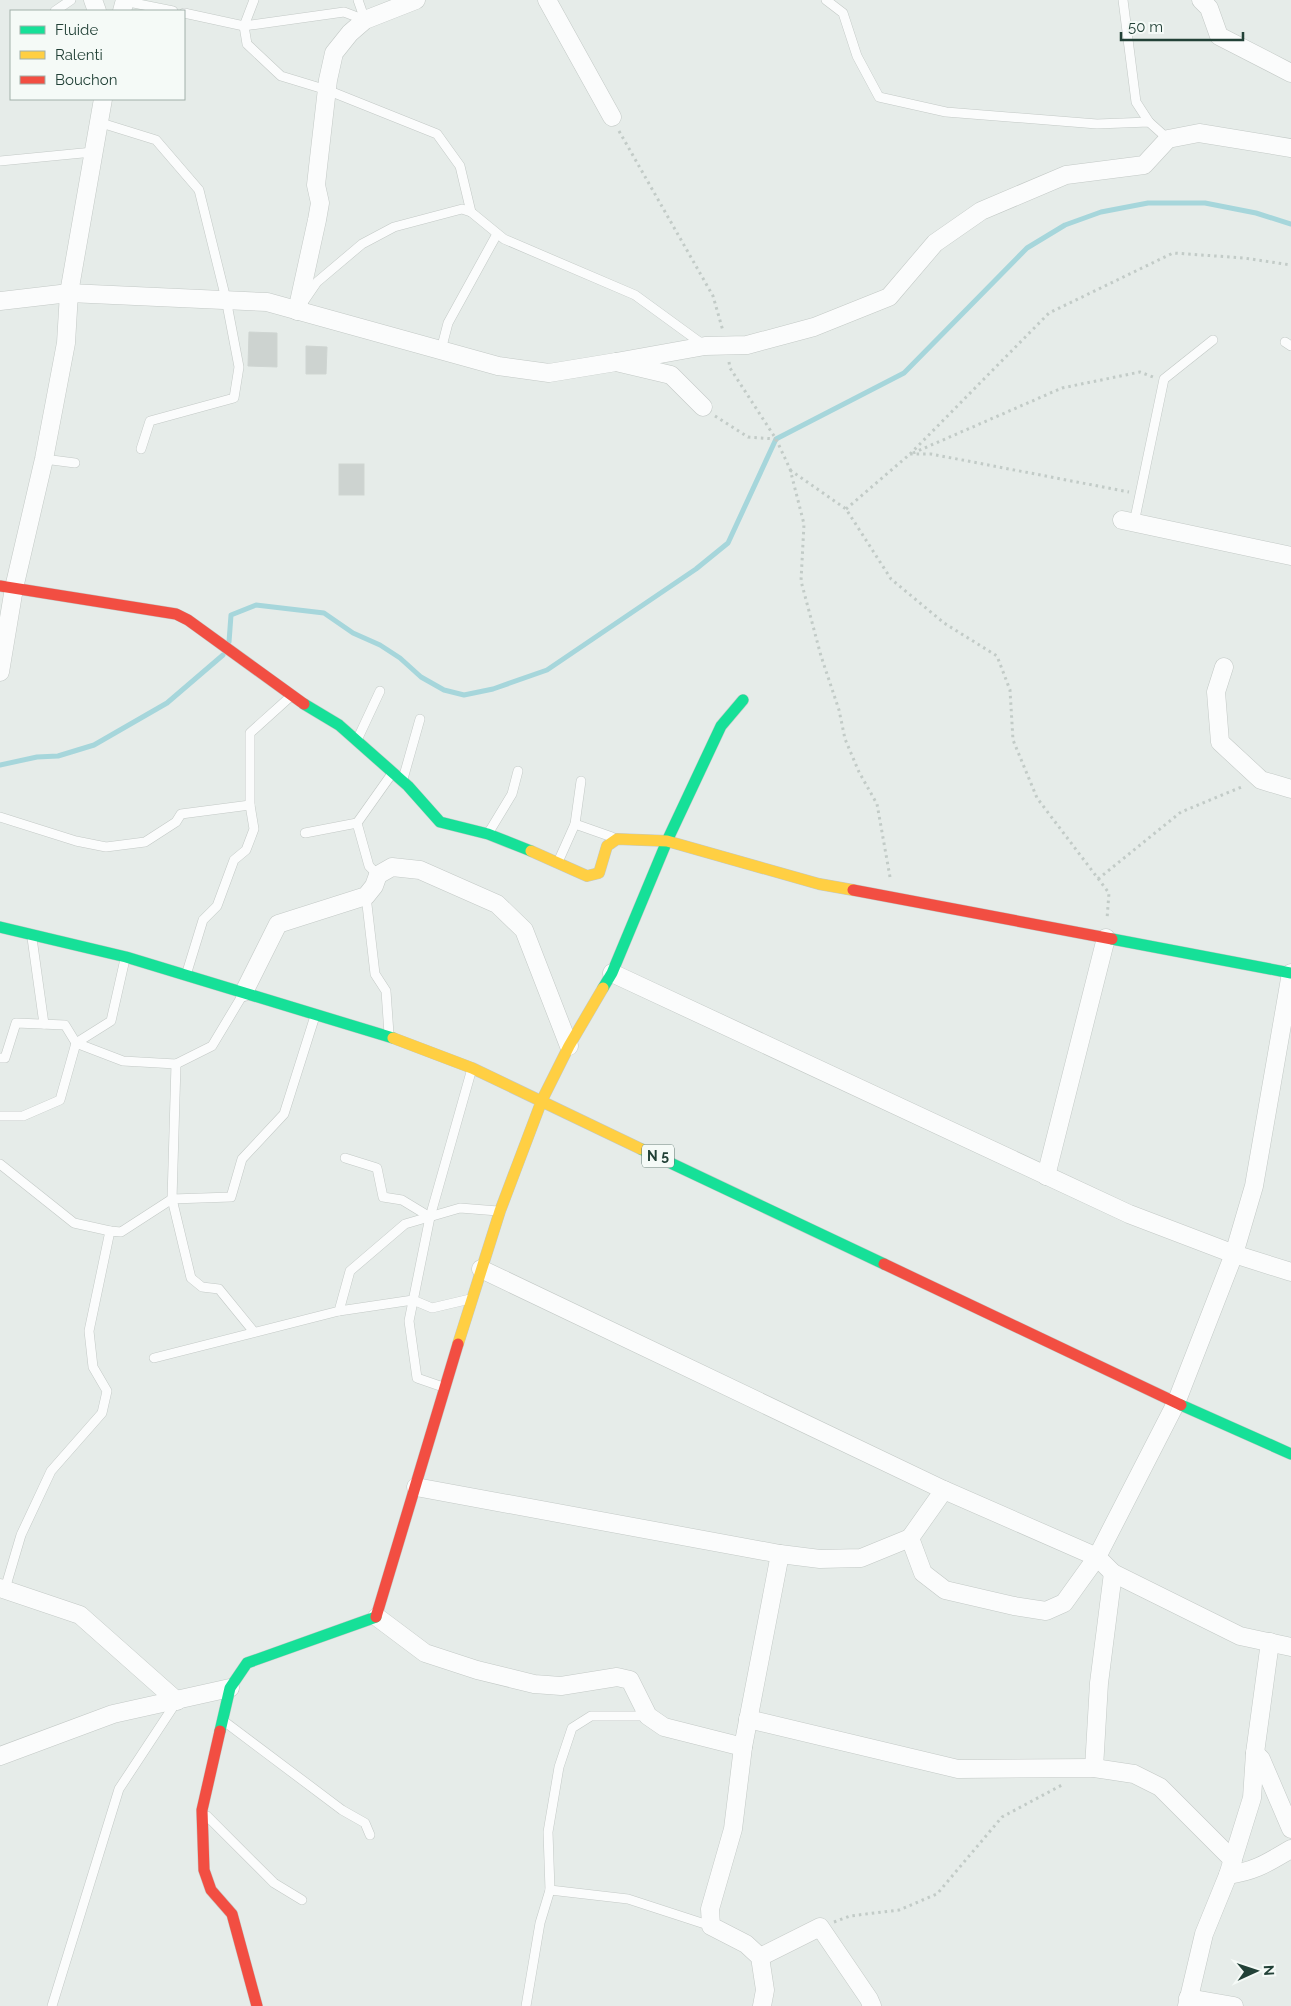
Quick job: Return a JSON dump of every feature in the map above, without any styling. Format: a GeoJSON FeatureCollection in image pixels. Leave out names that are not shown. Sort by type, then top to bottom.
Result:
{"type":"FeatureCollection","features":[{"type":"Feature","properties":{"kind":"main road"},"geometry":{"type":"LineString","coordinates":[[7,587],[153,608],[176,614],[188,620],[291,696],[339,725],[393,772],[440,822],[488,834],[587,876],[599,873],[607,846],[617,839],[667,841],[819,884],[1291,973]]}},
{"type":"Feature","properties":{"kind":"main road"},"geometry":{"type":"LineString","coordinates":[[257,2006],[232,1914],[212,1890],[204,1870],[202,1810],[230,1688],[247,1663],[377,1617],[481,1269],[500,1211],[542,1100],[569,1046],[612,973],[667,841],[721,726],[743,700]]}},
{"type":"Feature","properties":{"kind":"main road","name":"N 5"},"geometry":{"type":"LineString","coordinates":[[0,927],[31,936],[126,957],[244,992],[390,1037],[472,1068],[1176,1403],[1291,1454]]}},
{"type":"Feature","properties":{"kind":"street"},"geometry":{"type":"LineString","coordinates":[[297,311],[318,220],[320,203],[316,185],[327,90],[334,53],[350,33],[365,20],[416,0]]}},
{"type":"Feature","properties":{"kind":"street"},"geometry":{"type":"LineString","coordinates":[[547,0],[612,118]]}},
{"type":"Feature","properties":{"kind":"street"},"geometry":{"type":"LineString","coordinates":[[1201,0],[1209,8],[1219,36],[1291,73]]}},
{"type":"Feature","properties":{"kind":"street"},"geometry":{"type":"LineString","coordinates":[[0,672],[7,587],[44,459],[66,343],[69,293],[103,100]]}},
{"type":"Feature","properties":{"kind":"street"},"geometry":{"type":"LineString","coordinates":[[0,301],[69,293],[267,302],[498,366],[549,373],[705,346],[747,345],[814,326],[889,297],[935,243],[982,211],[1066,175],[1144,165],[1168,139],[1199,133],[1291,148]]}},
{"type":"Feature","properties":{"kind":"street"},"geometry":{"type":"LineString","coordinates":[[616,362],[671,375],[703,407]]}},
{"type":"Feature","properties":{"kind":"street"},"geometry":{"type":"LineString","coordinates":[[1128,522],[1291,556]]}},
{"type":"Feature","properties":{"kind":"street"},"geometry":{"type":"LineString","coordinates":[[1224,667],[1216,692],[1220,742],[1262,780],[1291,789]]}},
{"type":"Feature","properties":{"kind":"street"},"geometry":{"type":"LineString","coordinates":[[244,992],[278,924],[366,896],[374,886],[378,875],[392,867],[420,870],[497,904],[524,930],[569,1046]]}},
{"type":"Feature","properties":{"kind":"street"},"geometry":{"type":"LineString","coordinates":[[1046,1176],[1106,938]]}},
{"type":"Feature","properties":{"kind":"street"},"geometry":{"type":"LineString","coordinates":[[612,973],[1129,1214],[1234,1254],[1291,1272]]}},
{"type":"Feature","properties":{"kind":"street"},"geometry":{"type":"LineString","coordinates":[[910,1538],[923,1573],[945,1590],[1014,1606],[1046,1611],[1064,1603],[1097,1556],[1176,1403],[1234,1254],[1254,1186],[1291,973]]}},
{"type":"Feature","properties":{"kind":"street"},"geometry":{"type":"LineString","coordinates":[[481,1269],[944,1490],[1097,1556],[1113,1573],[1240,1636],[1291,1647]]}},
{"type":"Feature","properties":{"kind":"street"},"geometry":{"type":"LineString","coordinates":[[416,1487],[780,1554],[820,1559],[860,1558],[910,1538],[944,1490]]}},
{"type":"Feature","properties":{"kind":"street"},"geometry":{"type":"LineString","coordinates":[[762,2006],[765,1990],[760,1956],[746,1944],[711,1926],[710,1909],[733,1829],[743,1747],[780,1554]]}},
{"type":"Feature","properties":{"kind":"street"},"geometry":{"type":"LineString","coordinates":[[1094,1768],[1099,1683],[1113,1573]]}},
{"type":"Feature","properties":{"kind":"street"},"geometry":{"type":"LineString","coordinates":[[3,1588],[80,1616],[177,1701]]}},
{"type":"Feature","properties":{"kind":"street"},"geometry":{"type":"LineString","coordinates":[[377,1617],[425,1653],[477,1670],[534,1684],[561,1686],[617,1677],[630,1680],[648,1716],[664,1727],[743,1747]]}},
{"type":"Feature","properties":{"kind":"street"},"geometry":{"type":"LineString","coordinates":[[1234,2006],[1188,2002],[1204,1934],[1231,1868],[1252,1798],[1255,1753],[1270,1642]]}},
{"type":"Feature","properties":{"kind":"street"},"geometry":{"type":"LineString","coordinates":[[0,1756],[113,1714],[230,1688]]}},
{"type":"Feature","properties":{"kind":"street"},"geometry":{"type":"LineString","coordinates":[[748,1719],[958,1768],[1094,1768],[1134,1774],[1160,1788],[1231,1868],[1247,1872],[1261,1867],[1291,1849]]}},
{"type":"Feature","properties":{"kind":"street"},"geometry":{"type":"LineString","coordinates":[[1255,1753],[1261,1759],[1291,1829]]}},
{"type":"Feature","properties":{"kind":"street"},"geometry":{"type":"LineString","coordinates":[[760,1956],[820,1927],[872,2006]]}},
{"type":"Feature","properties":{"kind":"lane"},"geometry":{"type":"LineString","coordinates":[[56,10],[71,0]]}},
{"type":"Feature","properties":{"kind":"lane"},"geometry":{"type":"LineString","coordinates":[[254,0],[244,26],[247,44],[281,76],[327,90],[437,134],[460,166],[471,212]]}},
{"type":"Feature","properties":{"kind":"lane"},"geometry":{"type":"LineString","coordinates":[[358,0],[365,20]]}},
{"type":"Feature","properties":{"kind":"lane"},"geometry":{"type":"LineString","coordinates":[[826,0],[843,13],[857,56],[879,97],[946,112],[1097,124],[1149,122]]}},
{"type":"Feature","properties":{"kind":"lane"},"geometry":{"type":"LineString","coordinates":[[1123,0],[1136,102],[1149,122],[1168,139]]}},
{"type":"Feature","properties":{"kind":"lane"},"geometry":{"type":"LineString","coordinates":[[124,4],[167,10]]}},
{"type":"Feature","properties":{"kind":"lane"},"geometry":{"type":"LineString","coordinates":[[185,14],[244,26],[344,12],[365,20]]}},
{"type":"Feature","properties":{"kind":"lane"},"geometry":{"type":"LineString","coordinates":[[98,122],[156,140],[199,190],[226,299],[239,367],[234,398],[150,421],[141,449]]}},
{"type":"Feature","properties":{"kind":"lane"},"geometry":{"type":"LineString","coordinates":[[0,161],[93,152]]}},
{"type":"Feature","properties":{"kind":"lane"},"geometry":{"type":"LineString","coordinates":[[297,311],[317,282],[362,244],[394,227],[462,209],[471,212],[504,239],[635,295],[705,346]]}},
{"type":"Feature","properties":{"kind":"lane"},"geometry":{"type":"LineString","coordinates":[[441,350],[448,323],[497,234]]}},
{"type":"Feature","properties":{"kind":"lane"},"geometry":{"type":"LineString","coordinates":[[1128,522],[1140,494],[1164,380],[1213,340]]}},
{"type":"Feature","properties":{"kind":"lane"},"geometry":{"type":"LineString","coordinates":[[44,459],[75,463]]}},
{"type":"Feature","properties":{"kind":"lane"},"geometry":{"type":"LineString","coordinates":[[357,741],[380,691]]}},
{"type":"Feature","properties":{"kind":"lane"},"geometry":{"type":"LineString","coordinates":[[186,975],[203,920],[217,906],[234,860],[246,850],[254,829],[250,805],[250,733],[291,696]]}},
{"type":"Feature","properties":{"kind":"lane"},"geometry":{"type":"LineString","coordinates":[[402,781],[420,719]]}},
{"type":"Feature","properties":{"kind":"lane"},"geometry":{"type":"LineString","coordinates":[[488,834],[512,794],[518,771]]}},
{"type":"Feature","properties":{"kind":"lane"},"geometry":{"type":"LineString","coordinates":[[305,832],[357,823],[393,772]]}},
{"type":"Feature","properties":{"kind":"lane"},"geometry":{"type":"LineString","coordinates":[[557,863],[575,824],[581,781]]}},
{"type":"Feature","properties":{"kind":"lane"},"geometry":{"type":"LineString","coordinates":[[0,817],[76,841],[106,847],[145,842],[176,822],[181,814],[250,805]]}},
{"type":"Feature","properties":{"kind":"lane"},"geometry":{"type":"LineString","coordinates":[[357,823],[370,866],[378,875]]}},
{"type":"Feature","properties":{"kind":"lane"},"geometry":{"type":"LineString","coordinates":[[575,824],[617,839]]}},
{"type":"Feature","properties":{"kind":"lane"},"geometry":{"type":"LineString","coordinates":[[366,896],[375,974],[386,992],[390,1037]]}},
{"type":"Feature","properties":{"kind":"lane"},"geometry":{"type":"LineString","coordinates":[[31,936],[44,1024]]}},
{"type":"Feature","properties":{"kind":"lane"},"geometry":{"type":"LineString","coordinates":[[0,1116],[23,1116],[60,1100],[76,1043],[111,1021],[126,957]]}},
{"type":"Feature","properties":{"kind":"lane"},"geometry":{"type":"LineString","coordinates":[[0,1058],[5,1058],[16,1023],[66,1025],[76,1043],[123,1061],[176,1064],[212,1046],[244,992]]}},
{"type":"Feature","properties":{"kind":"lane"},"geometry":{"type":"LineString","coordinates":[[0,1164],[74,1223],[110,1231],[121,1232],[172,1199],[231,1196],[242,1159],[284,1114],[315,1015]]}},
{"type":"Feature","properties":{"kind":"lane"},"geometry":{"type":"LineString","coordinates":[[176,1064],[172,1199],[191,1278],[202,1287],[219,1289],[254,1332]]}},
{"type":"Feature","properties":{"kind":"lane"},"geometry":{"type":"LineString","coordinates":[[446,1388],[417,1378],[409,1321],[430,1217],[472,1068]]}},
{"type":"Feature","properties":{"kind":"lane"},"geometry":{"type":"LineString","coordinates":[[345,1158],[377,1168],[383,1197],[402,1200],[430,1217]]}},
{"type":"Feature","properties":{"kind":"lane"},"geometry":{"type":"LineString","coordinates":[[338,1311],[350,1271],[405,1224],[460,1208],[500,1211]]}},
{"type":"Feature","properties":{"kind":"lane"},"geometry":{"type":"LineString","coordinates":[[3,1588],[21,1536],[51,1471],[102,1413],[107,1391],[94,1368],[89,1331],[110,1231]]}},
{"type":"Feature","properties":{"kind":"lane"},"geometry":{"type":"LineString","coordinates":[[154,1358],[338,1311],[413,1300],[432,1308],[472,1299]]}},
{"type":"Feature","properties":{"kind":"lane"},"geometry":{"type":"LineString","coordinates":[[52,2006],[119,1789],[177,1701]]}},
{"type":"Feature","properties":{"kind":"lane"},"geometry":{"type":"LineString","coordinates":[[526,2006],[540,1923],[550,1890],[548,1832],[559,1767],[572,1728],[591,1716],[648,1716]]}},
{"type":"Feature","properties":{"kind":"lane"},"geometry":{"type":"LineString","coordinates":[[222,1720],[342,1810],[365,1823],[370,1835]]}},
{"type":"Feature","properties":{"kind":"lane"},"geometry":{"type":"LineString","coordinates":[[202,1810],[274,1883],[302,1900]]}},
{"type":"Feature","properties":{"kind":"lane"},"geometry":{"type":"LineString","coordinates":[[550,1890],[628,1899],[711,1926]]}},
{"type":"Feature","properties":{"kind":"path"},"geometry":{"type":"LineString","coordinates":[[612,118],[713,296],[727,346],[730,368],[776,439],[790,469],[804,524],[801,581],[821,656],[839,710],[845,739],[859,772],[877,804],[894,898]]}},
{"type":"Feature","properties":{"kind":"path"},"geometry":{"type":"LineString","coordinates":[[846,509],[910,454],[1049,313],[1172,253],[1244,258],[1291,265]]}},
{"type":"Feature","properties":{"kind":"path"},"geometry":{"type":"LineString","coordinates":[[910,454],[1062,388],[1140,372],[1164,380]]}},
{"type":"Feature","properties":{"kind":"path"},"geometry":{"type":"LineString","coordinates":[[703,407],[748,437],[776,439]]}},
{"type":"Feature","properties":{"kind":"path"},"geometry":{"type":"LineString","coordinates":[[910,454],[931,454],[1140,494]]}},
{"type":"Feature","properties":{"kind":"path"},"geometry":{"type":"LineString","coordinates":[[790,469],[846,509],[891,580],[944,623],[997,656],[1010,690],[1013,740],[1038,798],[1109,893],[1106,938]]}},
{"type":"Feature","properties":{"kind":"path"},"geometry":{"type":"LineString","coordinates":[[1098,879],[1181,812],[1219,795],[1262,780]]}},
{"type":"Feature","properties":{"kind":"path"},"geometry":{"type":"LineString","coordinates":[[820,1927],[850,1916],[899,1910],[937,1894],[1002,1817],[1068,1782]]}},
{"type":"Feature","properties":{"kind":"building"},"geometry":{"type":"Polygon","coordinates":[[[249,332],[277,333],[277,367],[248,366],[249,332]]]}},
{"type":"Feature","properties":{"kind":"building"},"geometry":{"type":"Polygon","coordinates":[[[306,346],[327,347],[326,374],[306,374],[306,346]]]}},
{"type":"Feature","properties":{"kind":"building"},"geometry":{"type":"Polygon","coordinates":[[[339,464],[364,464],[364,495],[339,495],[339,464]]]}},
{"type":"Feature","properties":{"kind":"waterway"},"geometry":{"type":"LineString","coordinates":[[229,642],[231,615],[256,605],[324,613],[353,633],[380,645],[400,658],[421,677],[444,690],[464,695],[493,689],[547,670],[696,569],[728,543],[776,439],[904,373],[1027,248],[1065,225],[1101,212],[1148,203],[1205,203],[1256,213],[1291,224]]}},
{"type":"Feature","properties":{"kind":"waterway"},"geometry":{"type":"LineString","coordinates":[[0,765],[37,757],[58,756],[94,745],[167,703],[223,655]]}},
{"type":"Feature","properties":{"kind":"traffic: fast"},"geometry":{"type":"LineString","coordinates":[[603,988],[612,973],[667,841],[721,726],[743,700]]}},
{"type":"Feature","properties":{"kind":"traffic: fast"},"geometry":{"type":"LineString","coordinates":[[304,704],[339,725],[408,786],[440,822],[488,834],[531,851]]}},
{"type":"Feature","properties":{"kind":"traffic: fast"},"geometry":{"type":"LineString","coordinates":[[0,927],[126,957],[393,1038]]}},
{"type":"Feature","properties":{"kind":"traffic: fast"},"geometry":{"type":"LineString","coordinates":[[1112,939],[1291,973]]}},
{"type":"Feature","properties":{"kind":"traffic: fast"},"geometry":{"type":"LineString","coordinates":[[641,1149],[884,1264]]}},
{"type":"Feature","properties":{"kind":"traffic: fast"},"geometry":{"type":"LineString","coordinates":[[1181,1405],[1291,1454]]}},
{"type":"Feature","properties":{"kind":"traffic: fast"},"geometry":{"type":"LineString","coordinates":[[220,1731],[230,1688],[247,1663],[376,1617]]}},
{"type":"Feature","properties":{"kind":"traffic: slow"},"geometry":{"type":"LineString","coordinates":[[531,851],[587,876],[599,873],[607,846],[617,839],[667,841],[819,884],[853,890]]}},
{"type":"Feature","properties":{"kind":"traffic: slow"},"geometry":{"type":"LineString","coordinates":[[458,1344],[500,1211],[542,1100],[569,1046],[603,988]]}},
{"type":"Feature","properties":{"kind":"traffic: slow"},"geometry":{"type":"LineString","coordinates":[[393,1038],[472,1068],[641,1149]]}},
{"type":"Feature","properties":{"kind":"traffic: jam"},"geometry":{"type":"LineString","coordinates":[[0,586],[176,614],[188,620],[304,704]]}},
{"type":"Feature","properties":{"kind":"traffic: jam"},"geometry":{"type":"LineString","coordinates":[[853,890],[1112,939]]}},
{"type":"Feature","properties":{"kind":"traffic: jam"},"geometry":{"type":"LineString","coordinates":[[884,1264],[1181,1405]]}},
{"type":"Feature","properties":{"kind":"traffic: jam"},"geometry":{"type":"LineString","coordinates":[[376,1617],[458,1344]]}},
{"type":"Feature","properties":{"kind":"traffic: jam"},"geometry":{"type":"LineString","coordinates":[[220,1731],[202,1810],[204,1870],[211,1890],[232,1914],[257,2006]]}}]}
